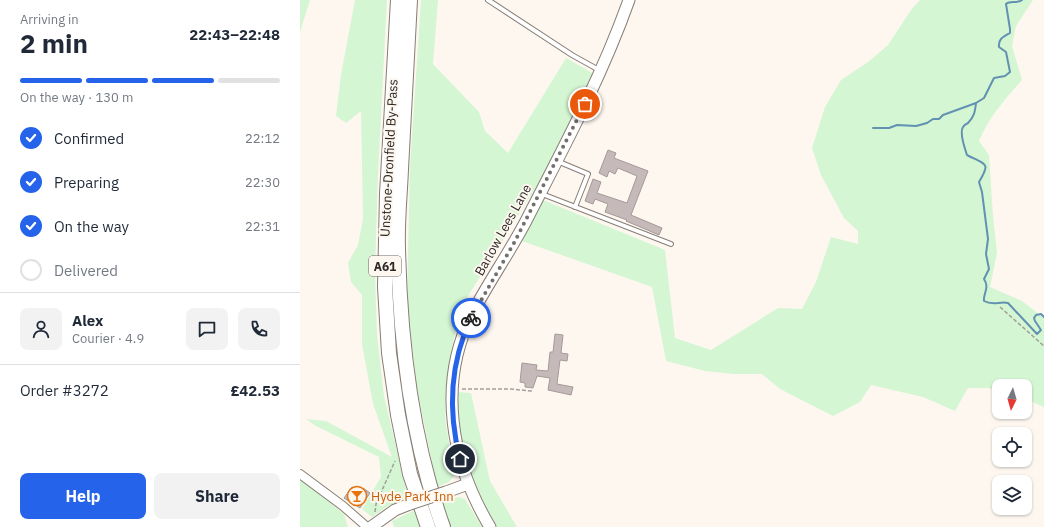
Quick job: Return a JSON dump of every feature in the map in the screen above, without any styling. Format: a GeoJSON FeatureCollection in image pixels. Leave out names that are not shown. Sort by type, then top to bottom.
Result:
{"type":"FeatureCollection","features":[{"type":"Feature","properties":{"kind":"highway","name":"Unstone-Dronfield By-Pass"},"geometry":{"type":"LineString","coordinates":[[398,0],[387,194],[385,287],[389,354],[398,415],[410,474],[428,527]]}},
{"type":"Feature","properties":{"kind":"highway","name":"Unstone-Dronfield By-Pass"},"geometry":{"type":"LineString","coordinates":[[410,0],[398,246],[400,307],[406,373],[419,443],[437,511],[443,527]]}},
{"type":"Feature","properties":{"kind":"street","name":"Barlow Lees Lane"},"geometry":{"type":"LineString","coordinates":[[490,527],[480,511],[468,484],[463,470],[455,435],[452,388],[459,350],[465,330],[473,313],[514,243],[601,71],[618,32],[629,0]]}},
{"type":"Feature","properties":{"kind":"street"},"geometry":{"type":"LineString","coordinates":[[300,474],[344,506],[367,527]]}},
{"type":"Feature","properties":{"kind":"street"},"geometry":{"type":"LineString","coordinates":[[375,524],[395,510],[468,484]]}},
{"type":"Feature","properties":{"kind":"lane"},"geometry":{"type":"LineString","coordinates":[[488,0],[566,51],[601,71]]}},
{"type":"Feature","properties":{"kind":"lane"},"geometry":{"type":"LineString","coordinates":[[556,161],[588,174],[575,207]]}},
{"type":"Feature","properties":{"kind":"lane"},"geometry":{"type":"LineString","coordinates":[[540,193],[671,244]]}},
{"type":"Feature","properties":{"kind":"path"},"geometry":{"type":"LineString","coordinates":[[1000,308],[1044,346]]}},
{"type":"Feature","properties":{"kind":"path"},"geometry":{"type":"LineString","coordinates":[[452,388],[532,391]]}},
{"type":"Feature","properties":{"kind":"path"},"geometry":{"type":"LineString","coordinates":[[375,524],[376,504],[395,461]]}},
{"type":"Feature","properties":{"kind":"green space"},"geometry":{"type":"Polygon","coordinates":[[[300,0],[310,0],[300,32],[300,0]]]}},
{"type":"Feature","properties":{"kind":"green space"},"geometry":{"type":"Polygon","coordinates":[[[355,0],[387,0],[378,173],[375,272],[377,335],[384,396],[408,498],[388,506],[372,517],[362,509],[381,477],[379,457],[316,426],[306,419],[326,421],[392,457],[373,404],[362,344],[362,295],[351,282],[348,263],[358,245],[363,219],[361,111],[346,123],[336,116],[341,75],[355,0]]]}},
{"type":"Feature","properties":{"kind":"green space"},"geometry":{"type":"Polygon","coordinates":[[[421,0],[438,0],[433,64],[479,112],[485,131],[508,153],[566,58],[594,74],[548,168],[460,309],[446,386],[445,418],[454,476],[449,482],[437,487],[416,383],[407,298],[410,166],[421,0]]]}},
{"type":"Feature","properties":{"kind":"green space"},"geometry":{"type":"Polygon","coordinates":[[[920,0],[1033,0],[1016,26],[1012,46],[1022,80],[993,116],[979,141],[989,155],[997,253],[990,287],[1022,301],[1044,318],[1044,407],[1032,402],[1032,379],[992,379],[992,389],[968,388],[955,411],[923,397],[871,385],[860,402],[833,416],[780,389],[762,374],[733,374],[705,371],[666,361],[652,287],[522,241],[543,200],[665,250],[675,338],[711,350],[778,308],[802,309],[816,282],[831,237],[858,244],[858,231],[844,218],[821,175],[812,148],[825,107],[841,80],[868,62],[888,45],[911,10],[920,0]]]}},
{"type":"Feature","properties":{"kind":"green space"},"geometry":{"type":"Polygon","coordinates":[[[457,392],[471,393],[490,481],[517,527],[497,527],[472,478],[465,460],[459,435],[457,392]]]}},
{"type":"Feature","properties":{"kind":"green space"},"geometry":{"type":"Polygon","coordinates":[[[300,479],[344,514],[348,527],[300,527],[300,479]]]}},
{"type":"Feature","properties":{"kind":"green space"},"geometry":{"type":"Polygon","coordinates":[[[459,497],[465,499],[482,527],[449,527],[441,502],[459,497]]]}},
{"type":"Feature","properties":{"kind":"green space"},"geometry":{"type":"Polygon","coordinates":[[[415,510],[422,527],[394,527],[392,521],[415,510]]]}},
{"type":"Feature","properties":{"kind":"building"},"geometry":{"type":"Polygon","coordinates":[[[608,150],[616,153],[614,158],[648,171],[631,215],[662,228],[659,235],[626,221],[627,220],[605,212],[608,204],[595,199],[593,204],[585,201],[593,179],[601,182],[597,193],[627,203],[637,176],[618,168],[615,174],[609,171],[607,177],[599,173],[608,150]]]}},
{"type":"Feature","properties":{"kind":"building"},"geometry":{"type":"Polygon","coordinates":[[[555,334],[563,335],[561,353],[568,354],[567,361],[560,360],[557,384],[573,387],[571,395],[548,390],[550,378],[537,376],[533,388],[525,387],[525,383],[520,382],[522,363],[537,365],[536,370],[548,371],[550,352],[553,352],[555,334]]]}},
{"type":"Feature","properties":{"kind":"building","name":"Hyde Park Inn"},"geometry":{"type":"Polygon","coordinates":[[[352,487],[360,492],[363,488],[370,493],[360,508],[344,498],[352,487]]]}},
{"type":"Feature","properties":{"kind":"waterway"},"geometry":{"type":"LineString","coordinates":[[1022,0],[1018,2],[1009,2],[1006,4],[1010,33],[999,42],[999,47],[1006,52],[1010,72],[1005,76],[994,78],[984,98],[976,103],[975,112],[970,121],[963,126],[962,133],[967,155],[985,165],[985,171],[979,182],[982,192],[988,239],[986,254],[989,269],[984,279],[986,282],[984,301],[990,303],[1008,303],[1037,334],[1041,330],[1034,318],[1036,315],[1041,314],[1044,317]]}},
{"type":"Feature","properties":{"kind":"waterway"},"geometry":{"type":"LineString","coordinates":[[873,128],[889,128],[897,125],[916,126],[927,123],[933,119],[939,119],[943,115],[976,103]]}},
{"type":"Feature","properties":{"kind":"way so far"},"geometry":{"type":"LineString","coordinates":[[471,318],[527,219],[585,104]]}},
{"type":"Feature","properties":{"kind":"place","name":"Hyde Park Inn"},"geometry":{"type":"Point","coordinates":[357,496]}},
{"type":"Feature","properties":{"kind":"route"},"geometry":{"type":"LineString","coordinates":[[460,459],[454,428],[452,388],[459,350],[465,330],[471,318]]}}]}
